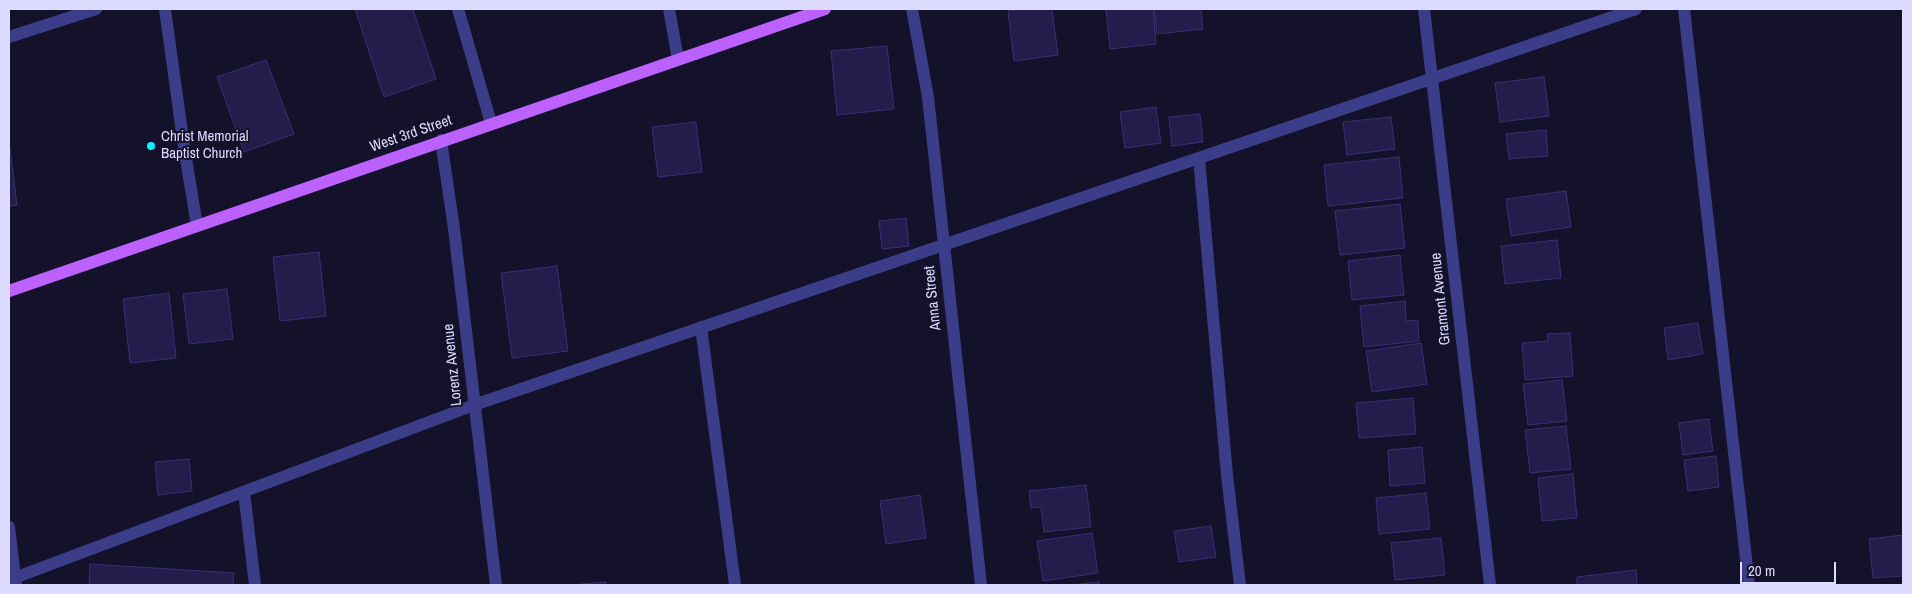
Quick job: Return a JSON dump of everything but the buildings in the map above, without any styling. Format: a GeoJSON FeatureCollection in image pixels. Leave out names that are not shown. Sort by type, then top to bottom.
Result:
{"type":"FeatureCollection","features":[{"type":"Feature","properties":{"kind":"main road","name":"West 3rd Street"},"geometry":{"type":"LineString","coordinates":[[9,291],[824,9]]}},
{"type":"Feature","properties":{"kind":"street"},"geometry":{"type":"LineString","coordinates":[[9,37],[96,9]]}},
{"type":"Feature","properties":{"kind":"street"},"geometry":{"type":"LineString","coordinates":[[165,9],[197,226]]}},
{"type":"Feature","properties":{"kind":"street"},"geometry":{"type":"LineString","coordinates":[[458,9],[491,123]]}},
{"type":"Feature","properties":{"kind":"street"},"geometry":{"type":"LineString","coordinates":[[669,9],[678,60]]}},
{"type":"Feature","properties":{"kind":"street","name":"Anna Street"},"geometry":{"type":"LineString","coordinates":[[912,9],[928,97],[981,585]]}},
{"type":"Feature","properties":{"kind":"street","name":"Gramont Avenue"},"geometry":{"type":"LineString","coordinates":[[1424,9],[1490,585]]}},
{"type":"Feature","properties":{"kind":"street"},"geometry":{"type":"LineString","coordinates":[[9,527],[13,581],[474,405],[1636,9]]}},
{"type":"Feature","properties":{"kind":"street"},"geometry":{"type":"LineString","coordinates":[[1684,9],[1749,585]]}},
{"type":"Feature","properties":{"kind":"street","name":"Lorenz Avenue"},"geometry":{"type":"LineString","coordinates":[[441,140],[454,229],[496,585]]}},
{"type":"Feature","properties":{"kind":"street"},"geometry":{"type":"LineString","coordinates":[[1200,158],[1227,476],[1240,585]]}},
{"type":"Feature","properties":{"kind":"street"},"geometry":{"type":"LineString","coordinates":[[701,327],[734,585]]}},
{"type":"Feature","properties":{"kind":"street"},"geometry":{"type":"LineString","coordinates":[[244,492],[255,585]]}},
{"type":"Feature","properties":{"kind":"place","name":"Christ Memorial Baptist Church"},"geometry":{"type":"Point","coordinates":[151,146]}}]}
